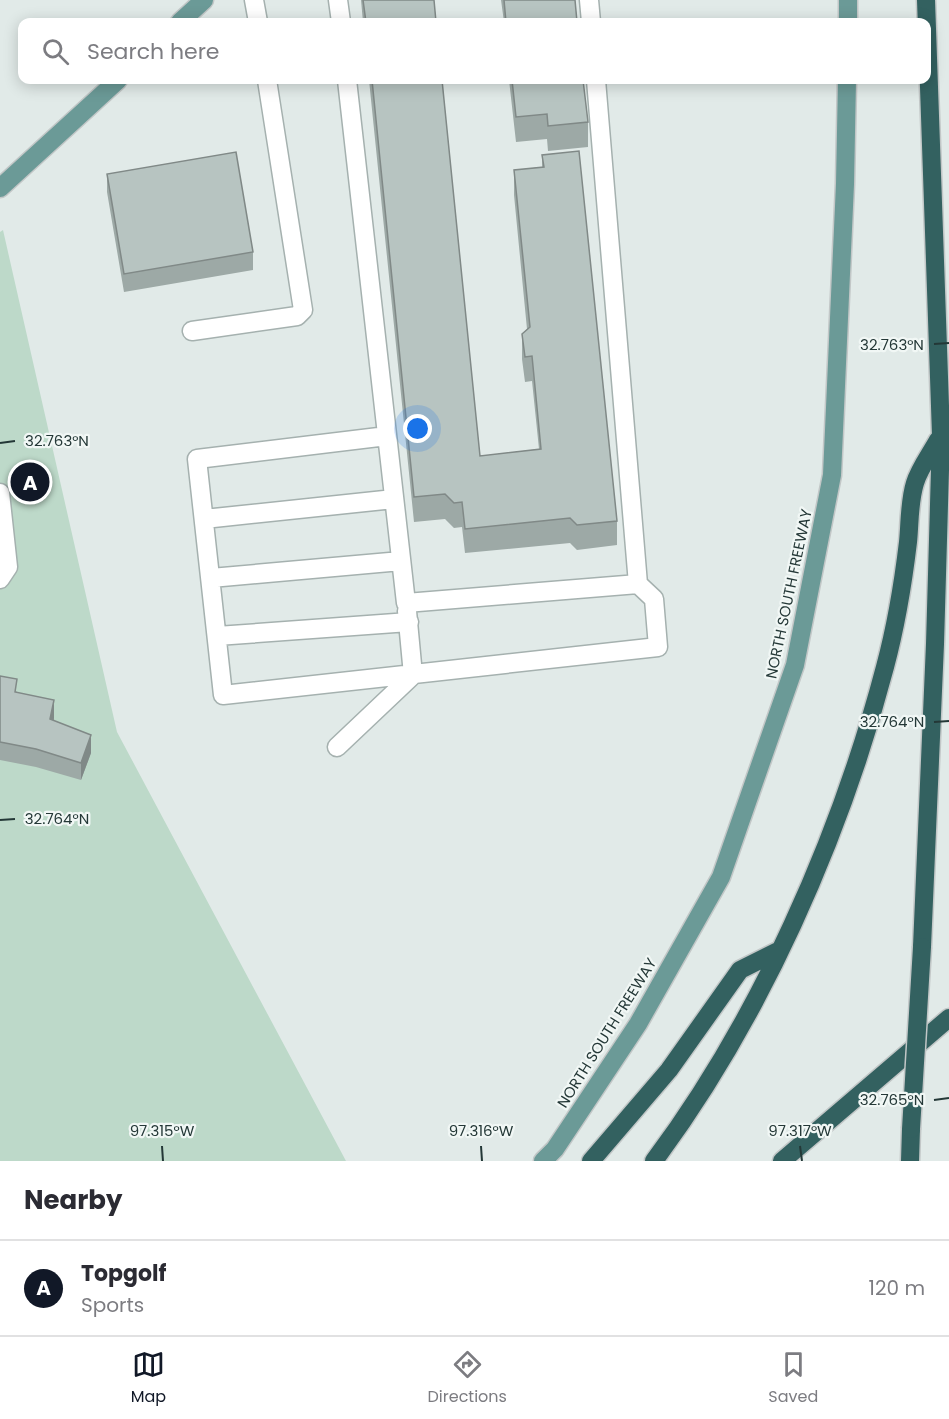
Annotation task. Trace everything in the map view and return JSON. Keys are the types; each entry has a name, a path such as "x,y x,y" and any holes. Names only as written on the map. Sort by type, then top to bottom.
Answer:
{"highway":[{"path":"926,0 927,18"},
{"path":"910,1161 935,644 941,435 929,84"},
{"path":"654,1161 678,1128 731,1042 780,950 822,854 879,692 898,608 915,483 941,435"},
{"path":"591,1161 669,1070 740,970 780,950"},
{"path":"782,1161 949,1018"},
{"path":"791,1161 810,1138"}],"main road":[{"path":"184,18 204,0"},
{"path":"848,0 848,18"},
{"path":"0,188 114,84"},
{"name":"NORTH SOUTH FREEWAY","path":"543,1161 555,1149 632,1033 721,877 795,665 832,475 846,184 847,84"}],"lane":[{"path":"254,0 257,18"},
{"path":"338,0 340,18"},
{"path":"589,0 591,18"},
{"path":"192,331 297,316 303,310 268,84"},
{"path":"347,84 409,622 413,675"},
{"path":"387,436 197,459 223,695 658,646 654,599 638,584 596,84"},
{"path":"0,492 9,567 0,579"},
{"path":"204,519 394,499"},
{"path":"211,578 402,561"},
{"path":"406,603 638,584"},
{"path":"218,636 409,622"},
{"path":"337,747 413,675"}],"green space":[{"path":"3,230 117,732 346,1161 0,1161 0,232"}],"building":[{"path":"363,0 434,0 436,18 365,18"},
{"path":"504,0 575,0 577,18 506,18"},
{"path":"372,84 442,84 480,456 541,449 532,356 525,357 522,334 530,327 514,170 544,167 542,155 579,151 617,521 577,525 570,518 465,529 462,502 454,503 445,494 414,497"},
{"path":"512,84 583,84 588,122 548,126 547,114 516,117"},
{"path":"236,152 253,252 124,274 107,174"},
{"path":"0,676 17,679 15,692 54,700 50,719 91,735 81,763 36,749 0,742"}],"place":[{"name":"Topgolf","path":"30,482"}]}
